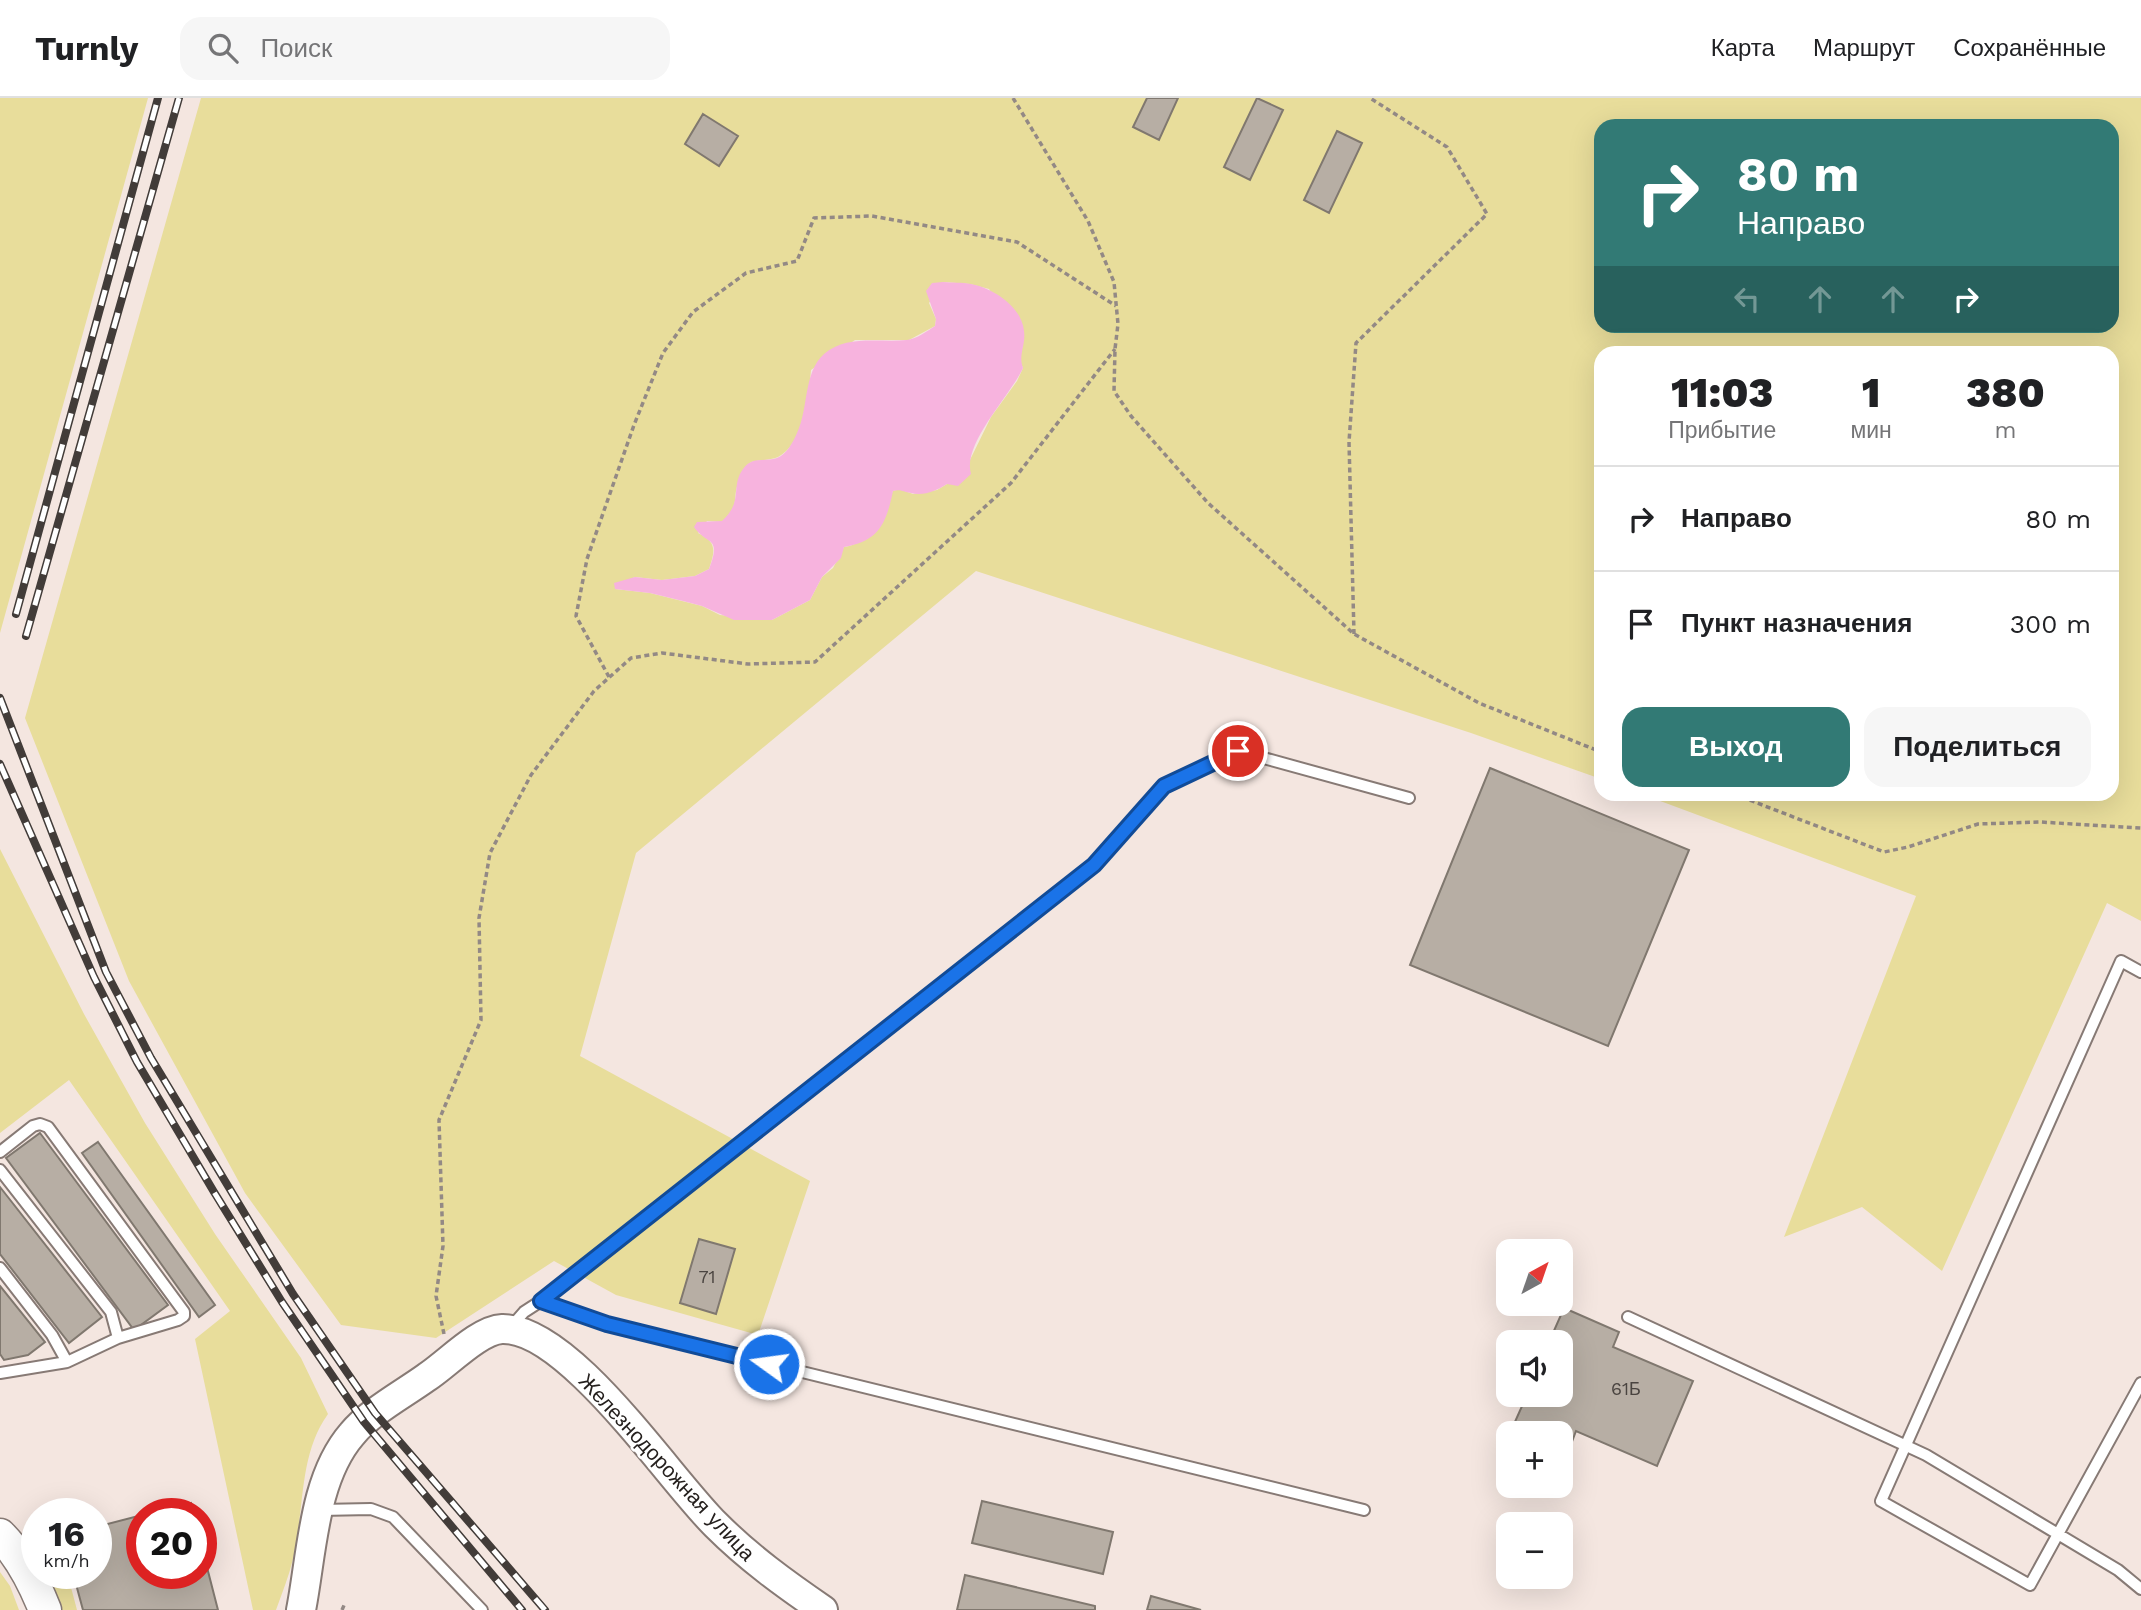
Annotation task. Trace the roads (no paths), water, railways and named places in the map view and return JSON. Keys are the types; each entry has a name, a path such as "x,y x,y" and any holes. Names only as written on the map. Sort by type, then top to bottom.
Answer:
{"main road":[{"path":"0,1535 10,1545 35,1584 45,1610"}],"street":[{"path":"301,1610 318,1510 336,1458 353,1432 484,1334 498,1329 509,1329"},
{"name":"Железнодорожная улица","path":"509,1329 524,1333 552,1348 603,1393 714,1524 759,1565 823,1610"}],"lane":[{"path":"509,1329 524,1312 1094,865 1164,786 1238,751 1409,798"},
{"path":"2141,972 2121,961 1881,1501 2029,1585 2141,1382"},
{"path":"0,1152 33,1126 47,1126 184,1312 184,1316 178,1320 118,1338 67,1362 0,1373"},
{"path":"0,1170 111,1312 118,1338"},
{"path":"0,1268 52,1335 67,1362"},
{"path":"541,1301 607,1324 1364,1510"},
{"path":"1628,1317 1926,1455 2118,1570 2141,1590"},
{"path":"318,1510 371,1509 393,1517 482,1610"}],"railway":[{"path":"16,614 158,98"},
{"path":"26,636 179,98"},
{"path":"0,698 106,972 151,1058 293,1294 375,1413 545,1610"},
{"path":"0,764 94,977 137,1062 214,1192 282,1302 364,1422 522,1610"}]}
